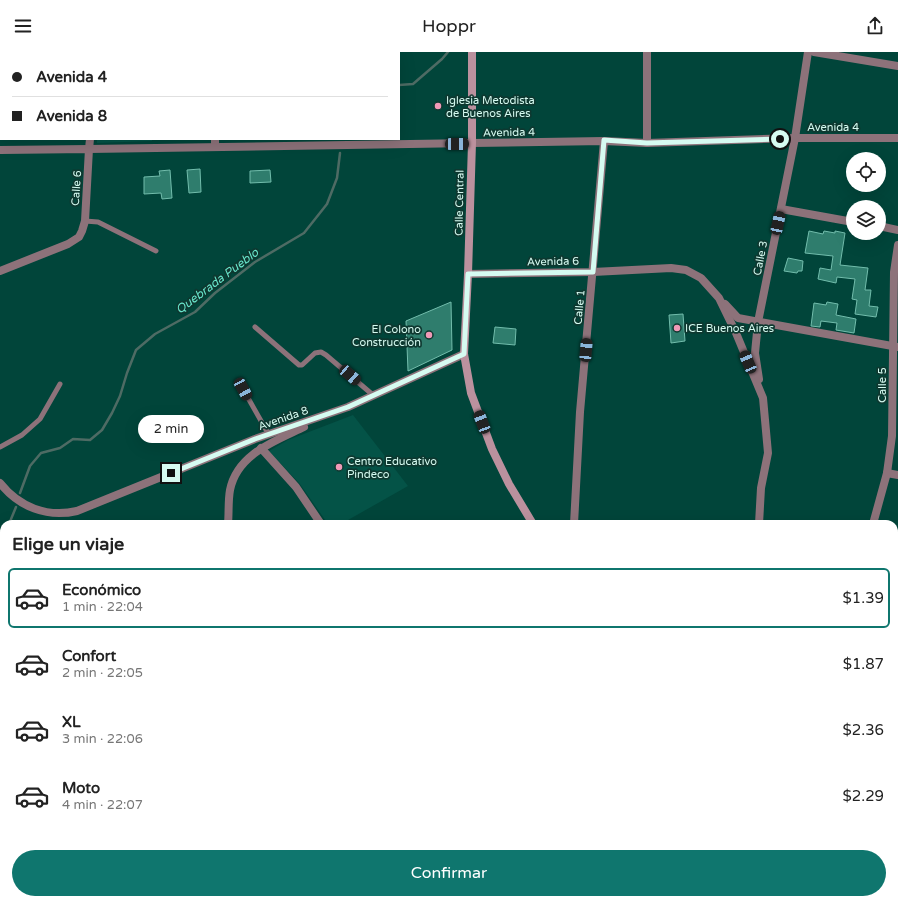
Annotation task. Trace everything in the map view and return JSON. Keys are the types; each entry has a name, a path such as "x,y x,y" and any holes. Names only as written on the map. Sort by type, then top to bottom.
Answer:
{"main road":[{"name":"Calle Central","path":"472,52 472,144 464,354 471,393 492,449 531,520"}],"street":[{"path":"647,52 647,143"},
{"name":"Calle 3","path":"759,520 761,488 768,453 763,398 755,353 758,322 795,138 808,52"},
{"path":"814,52 898,66"},
{"name":"Avenida 4","path":"0,150 90,149 215,143 472,144 604,140 647,143 795,138 898,138"},
{"name":"Calle 6","path":"0,271 68,244 78,237 82,231 85,221 90,140"},
{"name":"Calle 1","path":"574,520 580,412 604,140"},
{"path":"781,209 846,221"},
{"path":"886,227 898,230"},
{"name":"Calle 5","path":"874,520 887,473 892,436 896,347 894,272 898,245"},
{"name":"Avenida 6","path":"468,274 593,272 671,268 686,270"},
{"name":"Calle 3","path":"686,270 702,278 719,298 736,333 763,398"},
{"path":"719,298 738,318 896,347"},
{"name":"Avenida 8","path":"0,483 13,496 35,510 57,514 83,509 255,439 348,407 464,354"},
{"path":"228,520 230,490 236,474 248,458 261,448 348,407"},
{"path":"261,448 296,487 318,520"},
{"path":"887,473 898,475"}],"lane":[{"path":"85,221 98,222 156,251"},
{"path":"255,327 299,365 302,365 315,353 321,352 374,395"},
{"path":"0,447 22,436 40,419 60,384"},
{"path":"243,389 269,435"}],"shaded area":[{"path":"97,140 152,140 152,141 97,143"},
{"name":"Centro Educativo Pindeco","path":"353,415 408,486 348,520 325,520 300,484 269,451 288,440"}],"building":[{"path":"200,169 201,192 189,193 187,170"},
{"path":"170,170 172,198 162,199 161,193 144,194 144,177 160,176 159,171"},
{"path":"270,170 271,182 250,183 250,171"},
{"path":"809,231 823,234 824,231 845,233 840,265 868,268 865,290 871,290 869,306 878,307 876,317 855,314 857,300 852,299 855,279 837,277 836,283 818,279 820,268 831,270 833,256 805,253"},
{"path":"788,258 803,261 802,271 798,271 797,273 784,271"},
{"name":"El Colono Construcción","path":"451,302 452,350 408,371 406,321"},
{"path":"827,302 838,304 836,315 856,319 854,333 836,330 837,323 821,321 820,327 811,326 814,303 826,305"},
{"name":"ICE Buenos Aires","path":"683,314 685,341 671,343 669,315"},
{"path":"495,327 516,329 515,345 493,343"}],"waterway":[{"name":"Quebrada Pueblo","path":"400,85 413,84 448,52"},
{"name":"Quebrada Pueblo","path":"20,493 30,466 41,453 60,448 73,439 90,440 102,430 120,396 136,350 155,334 195,312 215,293 255,262 304,233 327,204 337,178 340,153"},
{"name":"Quebrada Pueblo","path":"11,520 16,507"}],"place":[{"name":"Iglesia Metodista de Buenos Aires","path":"438,106"},
{"name":"ICE Buenos Aires","path":"677,328"},
{"name":"El Colono Construcción","path":"429,335"},
{"name":"Centro Educativo Pindeco","path":"339,467"}],"route":[{"path":"171,473 255,439 348,407 464,354 468,274 593,272 604,140 647,143 780,139"}]}
